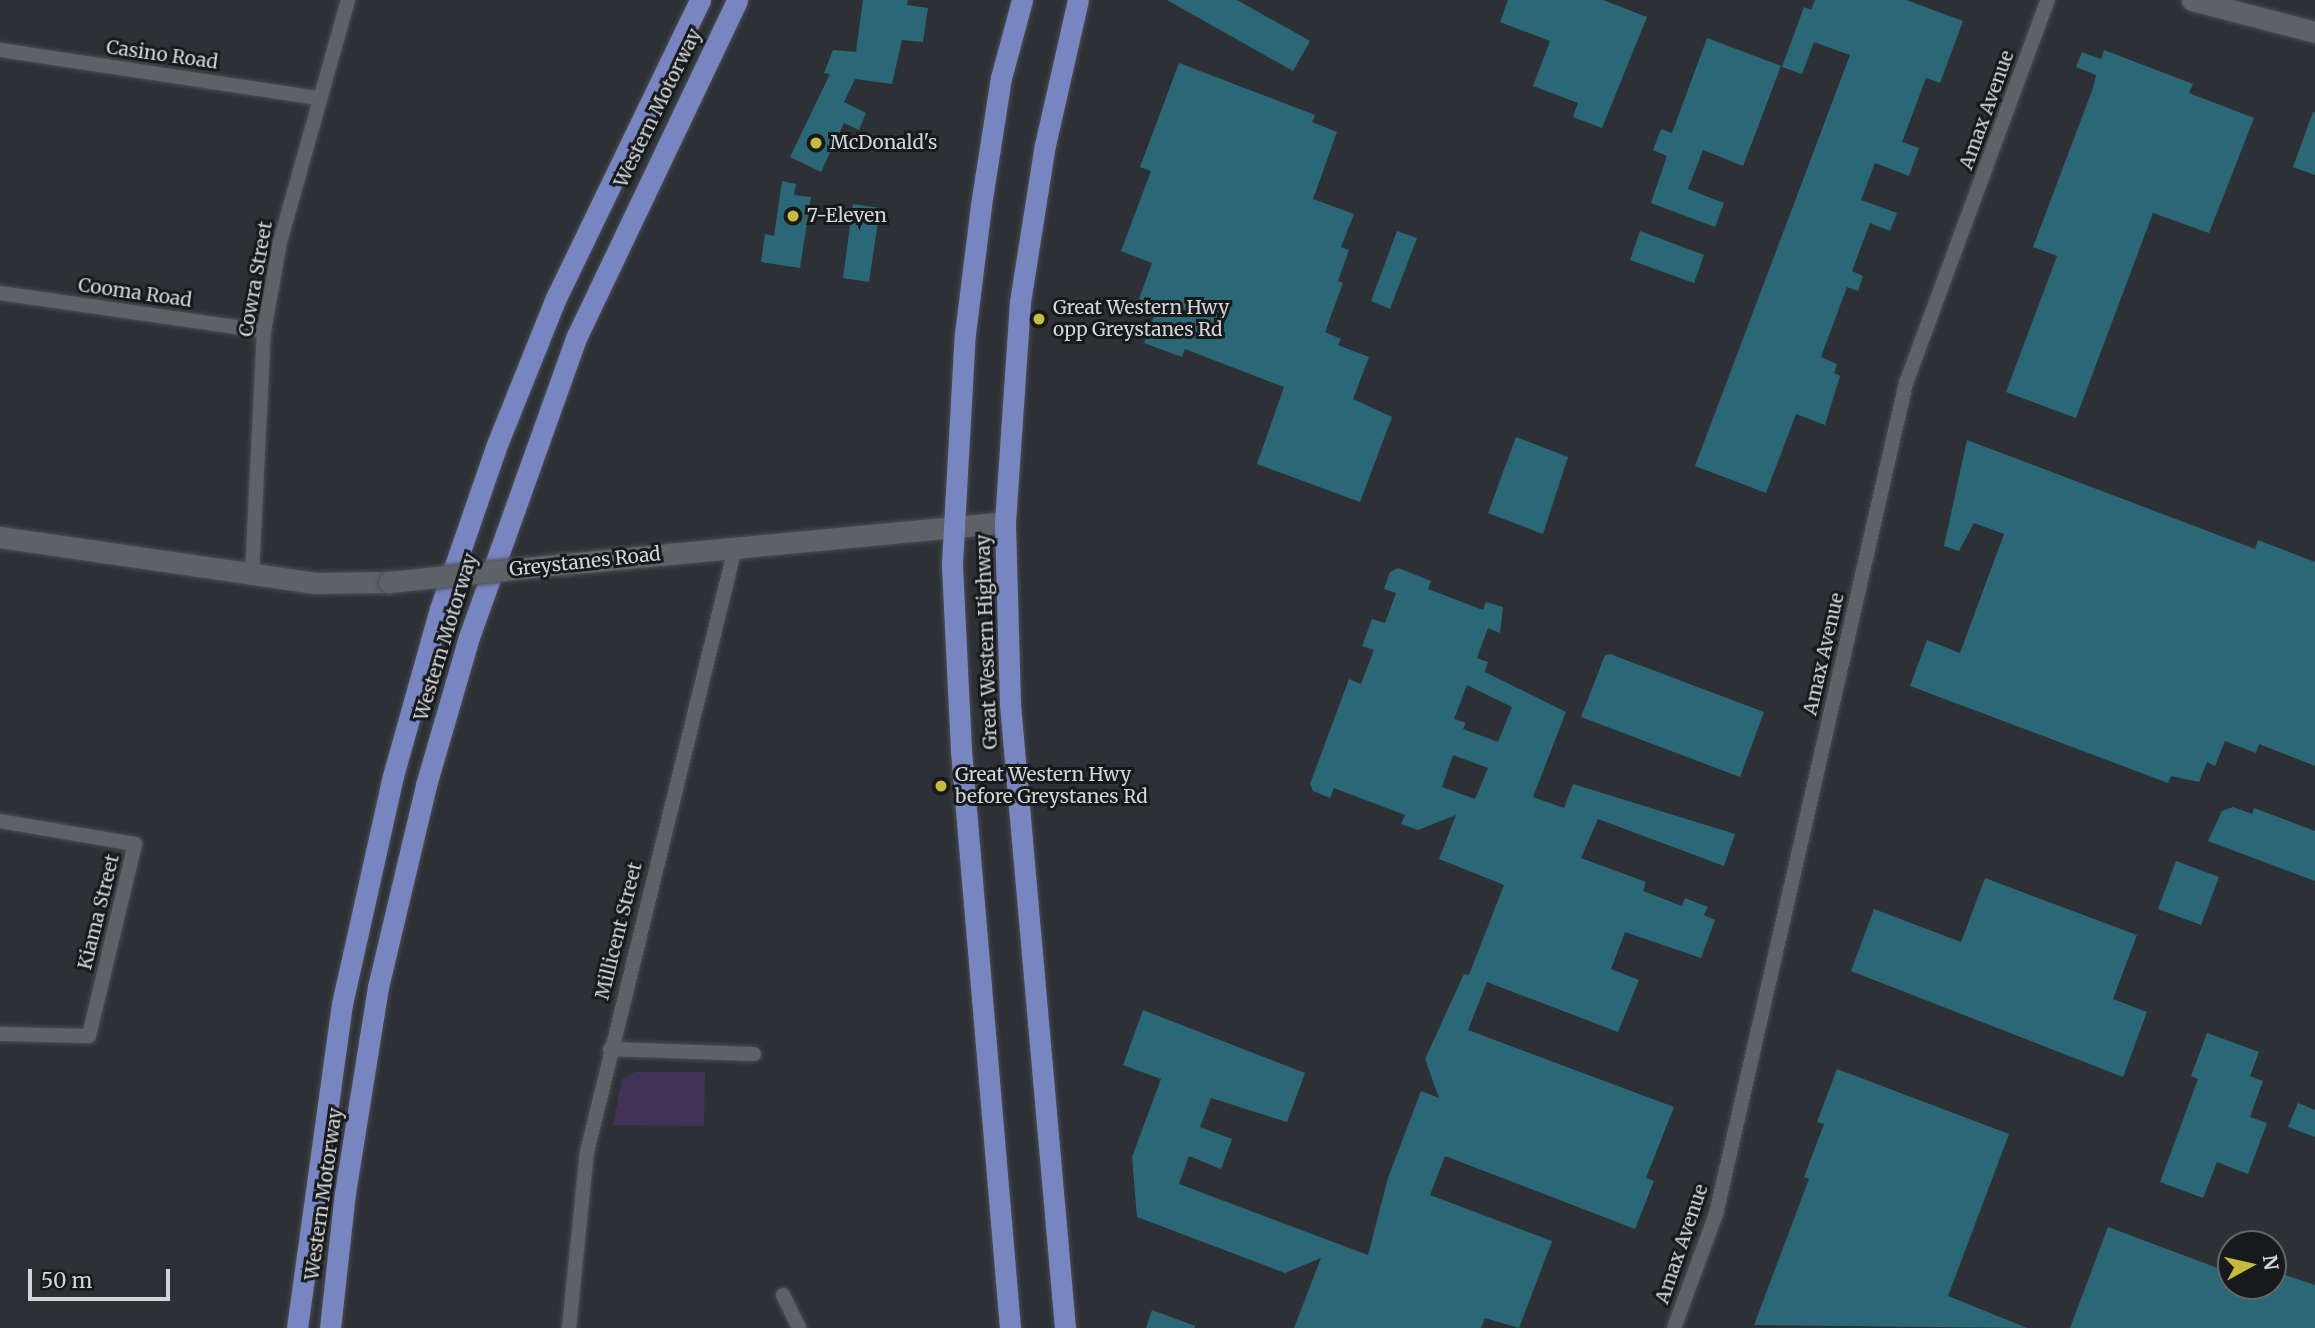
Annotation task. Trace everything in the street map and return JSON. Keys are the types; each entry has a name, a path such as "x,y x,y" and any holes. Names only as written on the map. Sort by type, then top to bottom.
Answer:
{"highway":[{"name":"Western Motorway","path":"297,1328 342,1004 428,648 471,516 542,332 699,0"},
{"name":"Western Motorway","path":"330,1328 345,1193 379,987 462,662 500,541 577,336 737,0"},
{"name":"Great Western Highway","path":"1010,1328 961,750 953,527 965,334 981,205 1001,78 1022,0"},
{"name":"Great Western Highway","path":"1065,1328 1010,704 1005,522 1020,302 1045,145 1079,0"}],"main road":[{"path":"2192,0 2315,32"},
{"name":"Greystanes Road","path":"0,537 341,585 1005,522"}],"street":[{"name":"Cowra Street","path":"252,574 264,331 280,242 348,0"},
{"name":"Amax Avenue","path":"1674,1328 1716,1214 1906,383 2048,0"},
{"name":"Casino Road","path":"0,50 319,98"},
{"name":"Cooma Road","path":"0,293 264,331"},
{"name":"Millicent Street","path":"569,1328 587,1152 610,1049 735,548"},
{"name":"Kiama Street","path":"0,821 135,844 89,1036 0,1034"},
{"path":"610,1049 754,1054"},
{"path":"783,1295 799,1328"}],"shaded area":[{"path":"635,1072 705,1072 704,1126 613,1125 622,1079"}],"building":[{"path":"863,0 908,0 907,5 928,8 923,42 902,40 892,84 855,79 844,102 866,113 859,130 844,123 821,172 790,157 830,74 824,73 833,50 856,52"},
{"path":"1167,0 1237,0 1310,41 1293,71"},
{"path":"1508,0 1603,0 1647,17 1602,128 1573,117 1578,103 1533,86 1550,41 1500,22"},
{"path":"1815,0 1906,0 1963,21 1940,83 1926,78 1902,142 1919,148 1909,176 1875,163 1861,200 1897,213 1890,231 1870,223 1852,271 1863,276 1858,291 1847,287 1821,357 1837,364 1834,373 1840,376 1825,425 1796,414 1766,493 1695,466 1850,55 1814,42 1802,74 1782,67 1804,7 1811,10"},
{"path":"1707,38 1781,66 1743,166 1703,150 1688,189 1724,203 1715,227 1651,203 1667,156 1653,150 1661,129 1672,133"},
{"path":"2104,50 2193,84 2189,93 2254,118 2209,233 2153,213 2076,418 2006,392 2057,256 2033,247 2096,75 2076,67 2082,52 2101,59"},
{"path":"1179,63 1315,115 1312,122 1337,132 1313,199 1354,214 1341,247 1349,250 1338,281 1343,283 1325,332 1341,339 1338,345 1369,357 1353,399 1392,417 1360,502 1257,464 1284,387 1185,349 1182,357 1144,343 1158,306 1139,299 1152,263 1121,251 1151,171 1140,167"},
{"path":"2315,112 2315,175 2293,167"},
{"name":"7-Eleven","path":"782,181 796,184 794,195 811,197 800,268 761,262 765,234 774,236"},
{"path":"853,204 880,208 869,282 843,278"},
{"path":"1397,231 1417,238 1390,309 1371,301"},
{"path":"1640,231 1704,255 1694,283 1630,260"},
{"path":"1516,437 1568,457 1543,534 1488,513"},
{"path":"1967,440 2255,549 2258,540 2315,562 2315,766 2259,744 2256,753 2225,741 2215,766 2207,762 2199,782 2171,776 2168,783 1910,686 1927,640 1960,653 2004,534 1974,523 1959,551 1944,546"},
{"path":"1398,568 1431,581 1428,589 1483,610 1486,602 1503,607 1500,633 1488,628 1477,658 1488,662 1485,672 1566,712 1533,797 1564,808 1573,784 1735,834 1724,866 1598,819 1581,858 1646,882 1643,891 1682,906 1685,898 1708,907 1704,915 1715,920 1701,958 1625,932 1611,969 1639,980 1618,1032 1487,982 1468,1030 1674,1107 1646,1178 1654,1181 1635,1229 1445,1156 1430,1195 1552,1241 1519,1328 1485,1318 1481,1328 1294,1328 1321,1258 1285,1273 1137,1217 1132,1157 1161,1079 1123,1065 1143,1010 1305,1073 1287,1122 1211,1098 1200,1127 1232,1139 1221,1169 1189,1156 1179,1184 1368,1255 1388,1178 1421,1091 1439,1098 1425,1059 1464,974 1469,975 1504,885 1439,859 1456,815 1418,830 1401,824 1405,815 1334,788 1330,798 1313,791 1310,784 1349,679 1361,684 1374,650 1362,646 1372,619 1385,623 1396,593 1384,589 1390,572","holes":["1467,685 1512,707 1498,742 1463,729 1466,723 1454,719","1453,755 1488,768 1475,799 1442,787"]},
{"path":"1610,654 1764,712 1740,777 1581,717 1605,655"},
{"path":"2233,807 2252,814 2254,808 2315,831 2315,881 2208,841 2222,811"},
{"path":"2176,861 2219,877 2201,925 2158,909"},
{"path":"1985,878 2137,935 2113,999 2147,1012 2123,1077 1851,971 1874,909 1961,942"},
{"path":"2207,1033 2259,1052 2250,1076 2263,1081 2250,1117 2267,1123 2248,1174 2217,1162 2203,1198 2160,1182 2198,1079 2191,1076"},
{"path":"1837,1069 2009,1134 1948,1296 2027,1328 1754,1325 1809,1179 1804,1177 1824,1124 1817,1122"},
{"path":"2298,1103 2315,1110 2315,1137 2288,1127"},
{"path":"2108,1227 2217,1268 2217,1300 2287,1300 2287,1276 2315,1285 2315,1328 2070,1328"},
{"path":"1152,1310 1195,1326 1195,1328 1146,1328"}],"place":[{"name":"McDonald's","path":"816,143"},
{"name":"7-Eleven","path":"793,216"},
{"name":"Great Western Hwy opp Greystanes Rd","path":"1039,319"},
{"name":"Great Western Hwy before Greystanes Rd","path":"941,786"}]}
